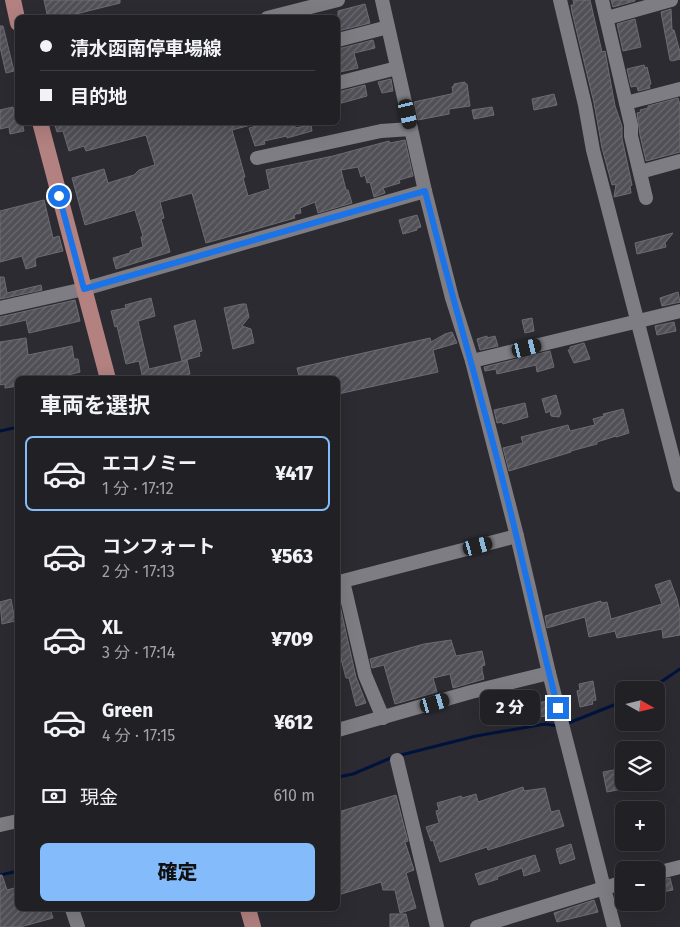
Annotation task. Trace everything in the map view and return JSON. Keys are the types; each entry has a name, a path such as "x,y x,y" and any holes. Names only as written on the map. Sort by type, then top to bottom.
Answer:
{"main road":[{"path":"13,0 16,15"},
{"path":"41,125 107,376"},
{"path":"249,911 253,927"}],"street":[{"path":"286,15 338,0"},
{"path":"382,0 425,191 452,298 472,361 517,536 549,673 614,927"},
{"path":"560,0 585,105 593,150 680,485"},
{"path":"602,0 632,125 631,136 646,198"},
{"path":"607,18 671,0"},
{"path":"340,39 388,27"},
{"path":"340,82 397,68"},
{"path":"626,103 680,90"},
{"path":"257,158 380,131 411,129"},
{"path":"640,172 680,161"},
{"path":"0,308 84,289 425,191"},
{"path":"472,361 680,311"},
{"path":"383,718 365,675 343,581 517,536"},
{"path":"340,729 470,692 549,673"},
{"path":"397,760 437,927"},
{"path":"0,825 15,822"},
{"path":"665,871 680,867"},
{"path":"477,927 615,884"},
{"path":"73,911 78,927"}],"building":[{"path":"44,0 120,0 120,3 72,15 47,14"},
{"path":"573,0 590,0 602,52 605,51 615,106 622,126 622,138 632,185 630,186 631,193 614,197 616,184 612,185 602,148 594,103 572,12 571,5 574,5"},
{"path":"611,0 635,0 635,1 613,7"},
{"path":"365,4 370,23 340,30 340,15 338,15 338,11"},
{"path":"671,9 672,30 674,30 680,52 680,59 672,61 670,60 661,12"},
{"path":"635,19 641,47 623,51 617,24"},
{"path":"0,26 3,26 14,71 6,73 0,47"},
{"path":"373,40 375,48 354,53 358,68 340,72 340,48"},
{"path":"644,65 645,68 647,67 651,84 649,85 650,88 638,91 637,86 631,87 627,69"},
{"path":"391,79 393,91 382,93 378,82"},
{"path":"465,82 467,84 470,106 449,109 449,114 418,120 414,102 451,94 454,84"},
{"path":"365,85 367,96 340,103 340,91"},
{"path":"554,94 557,105 534,110 532,99"},
{"path":"678,98 680,105 680,152 646,161 637,113 648,108 648,106"},
{"path":"13,107 15,125 23,125 24,131 10,134 9,127 0,129 0,110"},
{"path":"492,107 494,115 474,119 472,110"},
{"path":"55,125 251,125 232,130 245,177 243,178 248,196 270,189 266,170 333,156 389,141 390,143 405,140 413,176 399,180 400,183 383,188 385,193 374,197 370,182 367,183 365,175 361,177 358,167 341,170 346,190 348,190 352,203 318,213 315,202 300,208 301,213 296,214 295,218 206,243 192,193 160,202 164,218 161,219 170,252 116,269 113,258 143,247 141,237 143,236 135,210 85,225 72,178 104,169 108,183 134,175 139,170 155,165 146,135 86,151 84,146 69,151 63,131 57,132"},
{"path":"261,125 294,125 295,128 311,125 312,131 287,138 287,136 264,141 265,144 255,146 249,128"},
{"path":"44,200 53,238 59,236 63,251 38,257 35,259 36,266 26,269 22,256 0,262 0,211"},
{"path":"417,215 421,227 403,234 399,220"},
{"path":"673,233 665,243 666,247 637,254 635,243"},
{"path":"0,277 4,277 7,293 41,285 42,290 0,299"},
{"path":"678,292 680,302 662,306 660,298"},
{"path":"151,298 155,316 138,321 149,369 187,360 190,374 182,376 142,376 139,361 126,364 117,326 115,327 111,311 126,308 125,305"},
{"path":"75,300 80,321 29,333 26,320 0,326 0,317"},
{"path":"246,304 249,317 242,326 251,329 254,343 233,349 224,308"},
{"path":"532,318 534,331 525,333 522,320"},
{"path":"195,320 202,351 199,352 200,356 182,361 174,326"},
{"path":"674,322 676,331 657,335 655,326"},
{"path":"452,332 457,343 433,350 438,372 340,394 340,376 299,376 297,368 430,338 431,342"},
{"path":"487,336 487,338 495,336 498,346 480,350 477,339"},
{"path":"26,338 28,355 72,346 74,359 78,359 80,372 68,376 15,376 15,386 5,388 5,384 0,385 0,342"},
{"path":"584,343 590,359 574,363 568,350 570,350 570,347"},
{"path":"550,351 554,367 537,372 536,365 497,374 496,369 485,371 484,367"},
{"path":"556,395 561,413 559,417 551,416 550,411 546,413 542,399"},
{"path":"525,403 528,417 503,424 502,422 497,423 494,410"},
{"path":"623,409 629,433 509,471 503,448 523,443 521,437 568,425 570,431 595,425 593,419 604,416 603,414"},
{"path":"670,580 680,612 680,635 663,638 662,629 617,638 615,631 589,637 585,617 547,628 545,616 601,601 601,603 607,602 611,619 662,604 655,585"},
{"path":"11,599 15,621 2,624 0,602"},
{"path":"340,605 356,677 366,703 356,706 349,678 346,678 340,655"},
{"path":"451,640 456,656 482,651 485,665 482,666 484,679 453,688 450,674 433,678 437,692 395,704 384,665 372,668 370,659 424,644"},
{"path":"593,681 596,700 592,701 593,704 580,707 577,691 580,690 579,684"},
{"path":"547,701 550,713 547,713 547,716 524,723 534,707 533,704"},
{"path":"615,770 615,790 607,792 603,772"},
{"path":"523,787 524,791 545,788 551,812 559,810 564,826 488,850 487,847 440,862 433,840 431,841 426,827 439,823 436,811 439,810 437,803 476,794 478,802"},
{"path":"396,795 408,841 405,842 414,870 406,873 416,908 400,913 395,890 383,890 381,882 340,894 340,811"},
{"path":"571,844 575,859 560,864 556,849"},
{"path":"535,855 540,871 524,876 522,868 479,885 475,874"},
{"path":"0,875 2,875 7,890 15,888 15,911 51,911 53,918 20,927 0,927"},
{"path":"670,878 673,890 665,891 665,879"},
{"path":"594,900 598,912 557,922 554,913"},
{"path":"390,914 406,914 409,927 390,927"}],"waterway":[{"path":"0,431 15,428"},
{"path":"662,681 680,669"},
{"path":"566,724 615,705"},
{"path":"340,777 353,774 393,757 476,736 545,724 558,726"},
{"path":"0,875 15,872"}],"route":[{"path":"59,196 84,289 425,191 452,298 472,361 517,536 558,708"}]}
